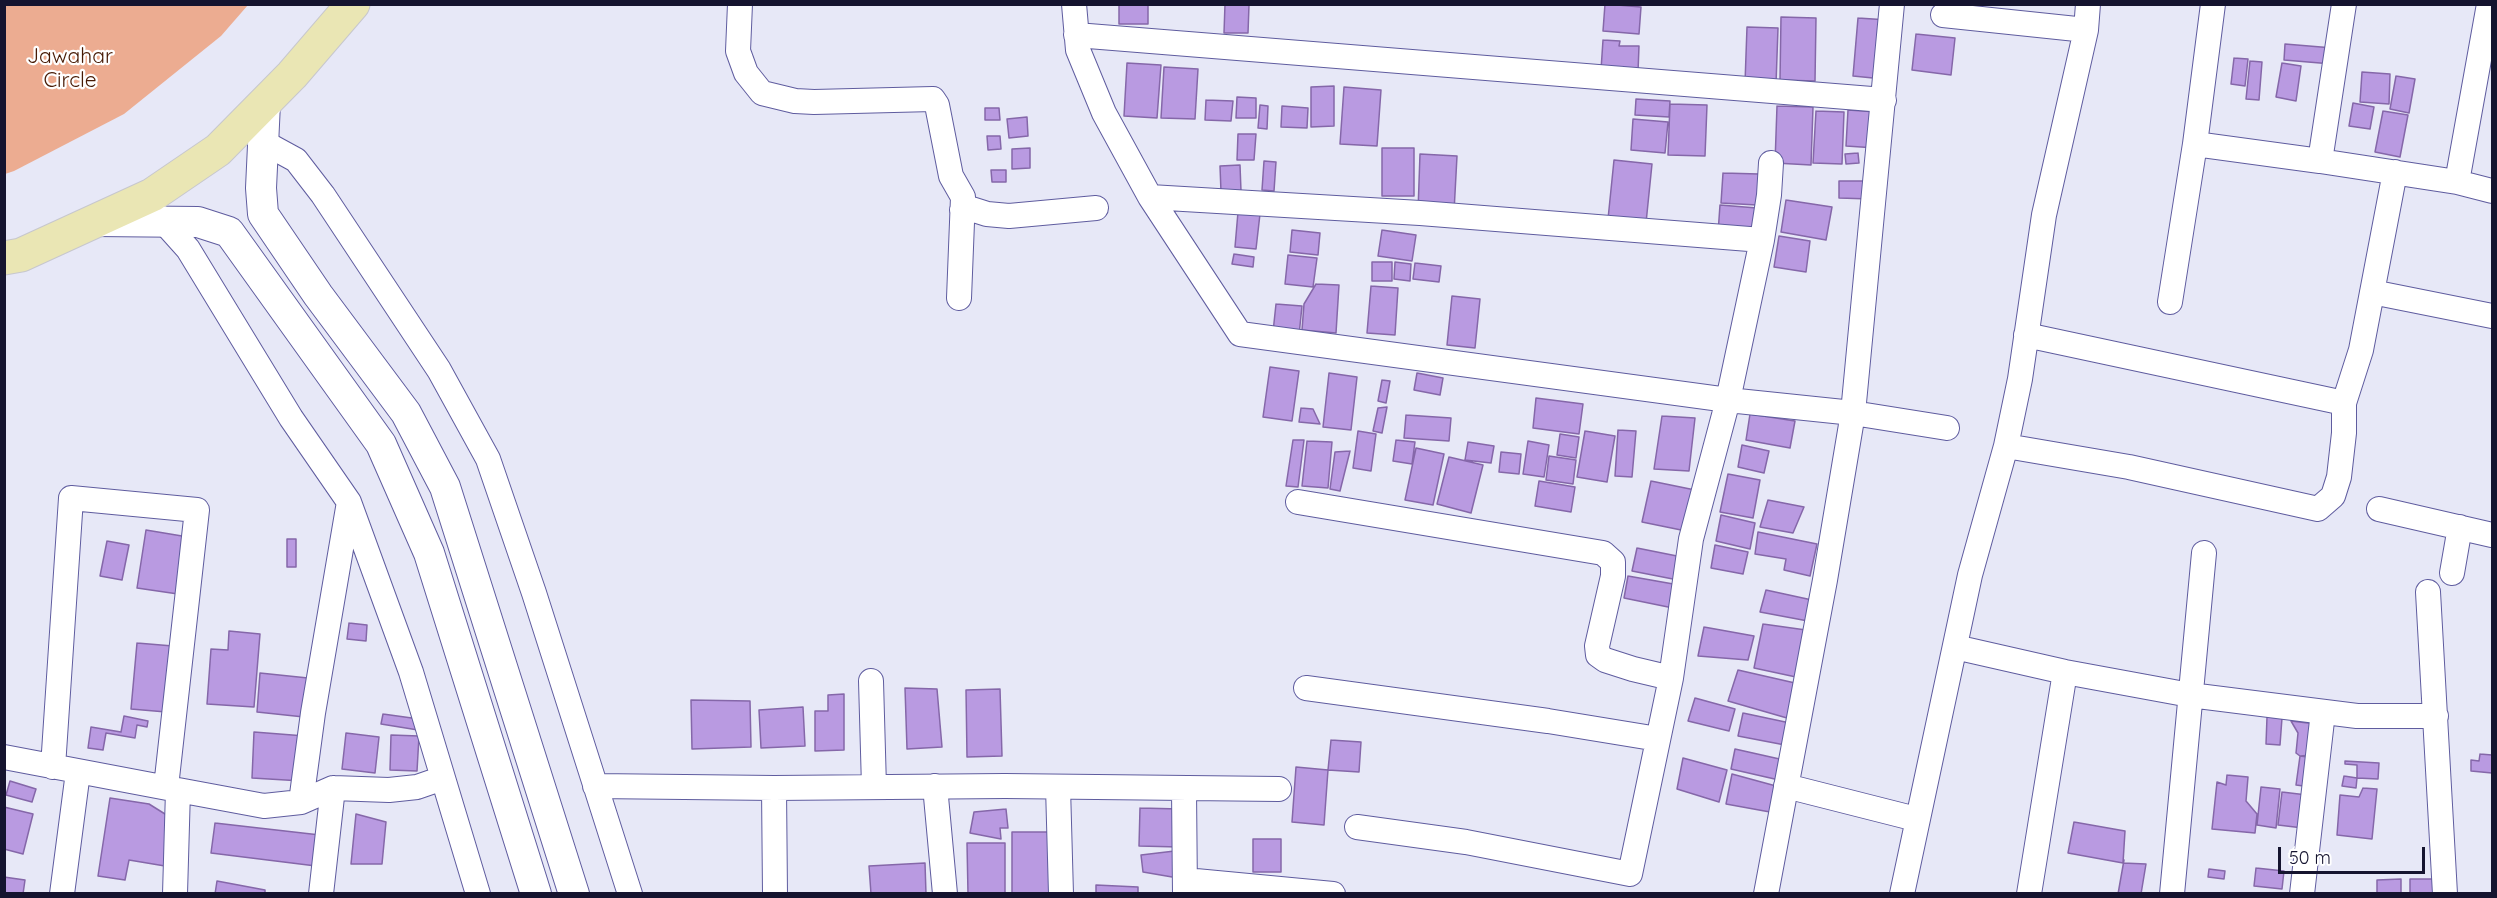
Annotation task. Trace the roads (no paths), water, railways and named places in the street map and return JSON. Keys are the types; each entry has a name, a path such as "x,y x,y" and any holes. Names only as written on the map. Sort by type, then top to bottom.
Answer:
{"main road":[{"path":"4,258 21,255 152,195 218,150 292,75 353,4"}],"street":[{"path":"740,4 738,51 746,73 762,93 788,100 814,102 933,99 937,105 951,176 963,197 959,298"},
{"path":"1074,4 1078,50 1104,113 1150,197 1240,334 1728,400 1853,413 1947,428"},
{"path":"1766,894 1825,580 1853,413 1892,4"},
{"path":"1902,894 1916,819 1970,575 2006,446 2044,215 2086,30 2088,4"},
{"path":"2170,302 2213,4"},
{"path":"2320,161 2344,4"},
{"path":"2457,182 2489,4"},
{"path":"1943,15 2086,30"},
{"path":"1076,35 1884,100"},
{"path":"265,103 261,188 263,214 318,295 406,413 445,487 574,894"},
{"path":"263,142 296,160 323,195 439,370 488,459 534,593 630,894"},
{"path":"2194,144 2395,172 2457,182 2493,191"},
{"path":"1357,827 1466,842 1628,884 1671,678 1691,540 1728,400 1762,240 1771,163"},
{"path":"2006,446 2129,467 2318,509 2333,496 2339,477 2344,433 2344,404 2361,350 2395,172"},
{"path":"1150,197 1420,213 1762,240"},
{"path":"962,210 965,207 987,214 1009,216 1096,208"},
{"path":"162,220 188,249 291,418 349,502 411,672 478,894"},
{"path":"96,221 198,222 229,232 381,444 429,554 536,894"},
{"path":"2372,292 2493,316"},
{"path":"2026,335 2344,404"},
{"path":"53,767 71,498 197,510 172,789 175,894"},
{"path":"1298,501 1604,553 1613,562 1613,576 1597,646 1598,655 1605,660 1633,669 1671,678"},
{"path":"301,802 313,713 349,502"},
{"path":"2379,509 2493,535"},
{"path":"2452,573 2460,527"},
{"path":"2172,894 2204,553"},
{"path":"2428,592 2445,894"},
{"path":"1955,647 2065,672 2190,695 2357,716 2436,716"},
{"path":"2029,894 2065,672"},
{"path":"871,681 874,787"},
{"path":"1306,688 1538,719 1658,739"},
{"path":"2302,894 2323,712"},
{"path":"4,758 264,806 301,802 333,788 389,790 417,788 443,778"},
{"path":"62,894 78,772"},
{"path":"596,786 1278,789"},
{"path":"935,786 945,894"},
{"path":"1786,786 1916,819"},
{"path":"1058,787 1061,894"},
{"path":"321,894 333,788"},
{"path":"774,788 775,894"},
{"path":"1184,790 1185,887 1333,894"}],"park label":[{"name":"Jawahar Circle","path":"70,69"}]}
